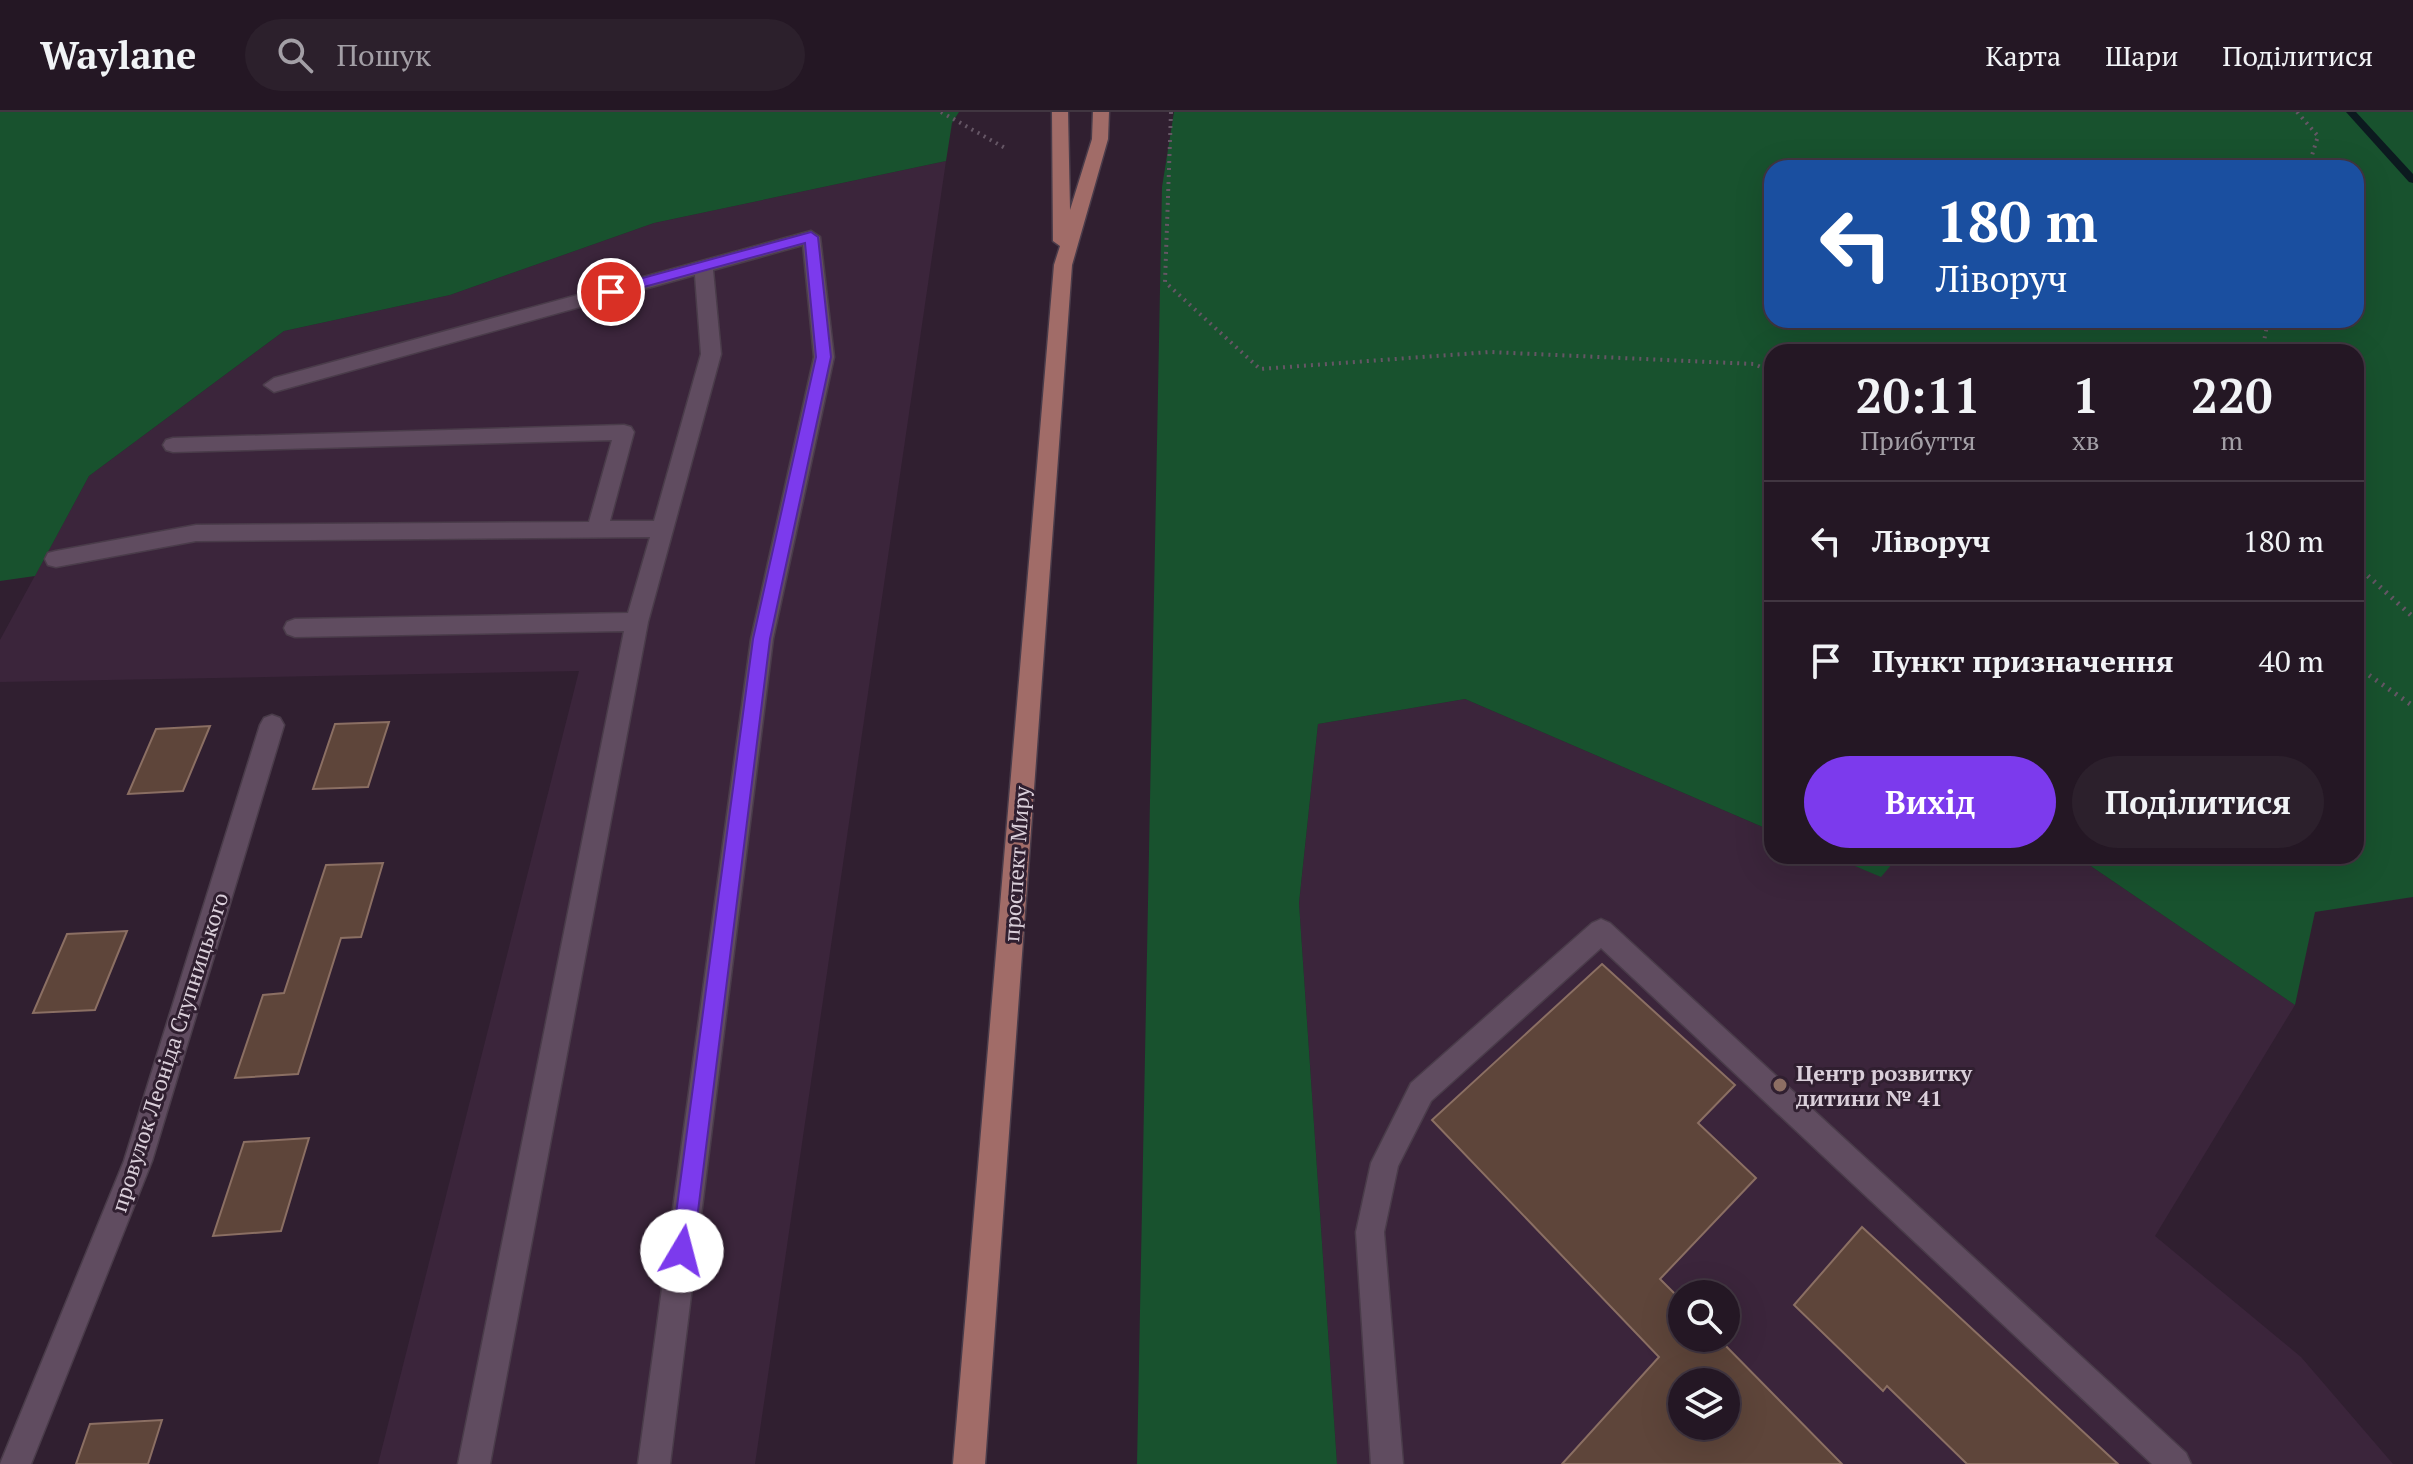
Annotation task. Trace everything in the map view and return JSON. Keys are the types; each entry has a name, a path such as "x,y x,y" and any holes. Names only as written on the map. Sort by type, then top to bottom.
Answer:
{"main road":[{"name":"проспект Миру","path":"969,1464 1063,265 1058,136 1060,112"},
{"name":"проспект Миру","path":"1063,265 1100,139 1101,112"}],"street":[{"path":"274,385 811,237 824,357 762,639 654,1464"},
{"path":"474,1464 637,622 711,354 703,266"},
{"path":"173,445 624,432 597,530"},
{"path":"56,559 196,533 665,529"},
{"path":"295,628 637,622"},
{"name":"провулок Леоніда Ступницького","path":"15,1464 138,1161 272,725"},
{"path":"1387,1464 1370,1232 1385,1163 1421,1092 1601,931 2175,1464"}],"path":[{"path":"941,112 1005,148"},
{"path":"1171,112 1165,282 1260,369 1490,352 1754,364 1764,368"},
{"path":"2297,112 2318,136 2310,160"},
{"path":"2364,572 2413,617"},
{"path":"2364,672 2413,706"}],"shaded area":[{"path":"946,161 755,1464 378,1464 579,671 0,682 0,640 89,476 284,331 450,295 654,223"},
{"name":"Центр розвитку дитини № 41","path":"1465,699 1764,828 1764,864 1851,864 1880,876 1891,864 2088,864 2295,1005 2155,1236 2301,1357 2393,1464 1337,1464 1299,903 1318,724"}],"green space":[{"path":"0,112 959,112 952,123 946,161 654,223 450,295 284,331 89,476 35,576 0,581"},
{"path":"1174,112 2413,112 2413,897 2315,912 2295,1005 2088,864 2364,864 2364,344 1764,344 1764,828 1465,699 1318,724 1299,903 1337,1464 1137,1464 1162,187"},
{"path":"1850,864 1892,864 1881,877"}],"building":[{"path":"389,722 368,787 313,789 335,724"},
{"path":"210,726 183,791 128,794 156,729"},
{"path":"383,863 361,937 341,938 298,1074 235,1078 263,995 284,993 326,865"},
{"path":"127,931 95,1010 33,1013 67,934"},
{"name":"Центр розвитку дитини № 41","path":"1602,964 1735,1085 1698,1123 1756,1178 1660,1279 1668,1287 1668,1352 1732,1352 1842,1464 1562,1464 1659,1357 1432,1120"},
{"path":"309,1138 281,1231 213,1236 244,1142"},
{"path":"1862,1227 2118,1464 1967,1464 1887,1386 1883,1391 1794,1305"},
{"path":"162,1420 148,1464 76,1464 90,1424"}],"waterway":[{"path":"2351,112 2413,180"}],"place":[{"name":"Центр розвитку дитини № 41","path":"1780,1085"}],"route":[{"path":"611,292 811,237 824,357 762,639 682,1251"}]}
